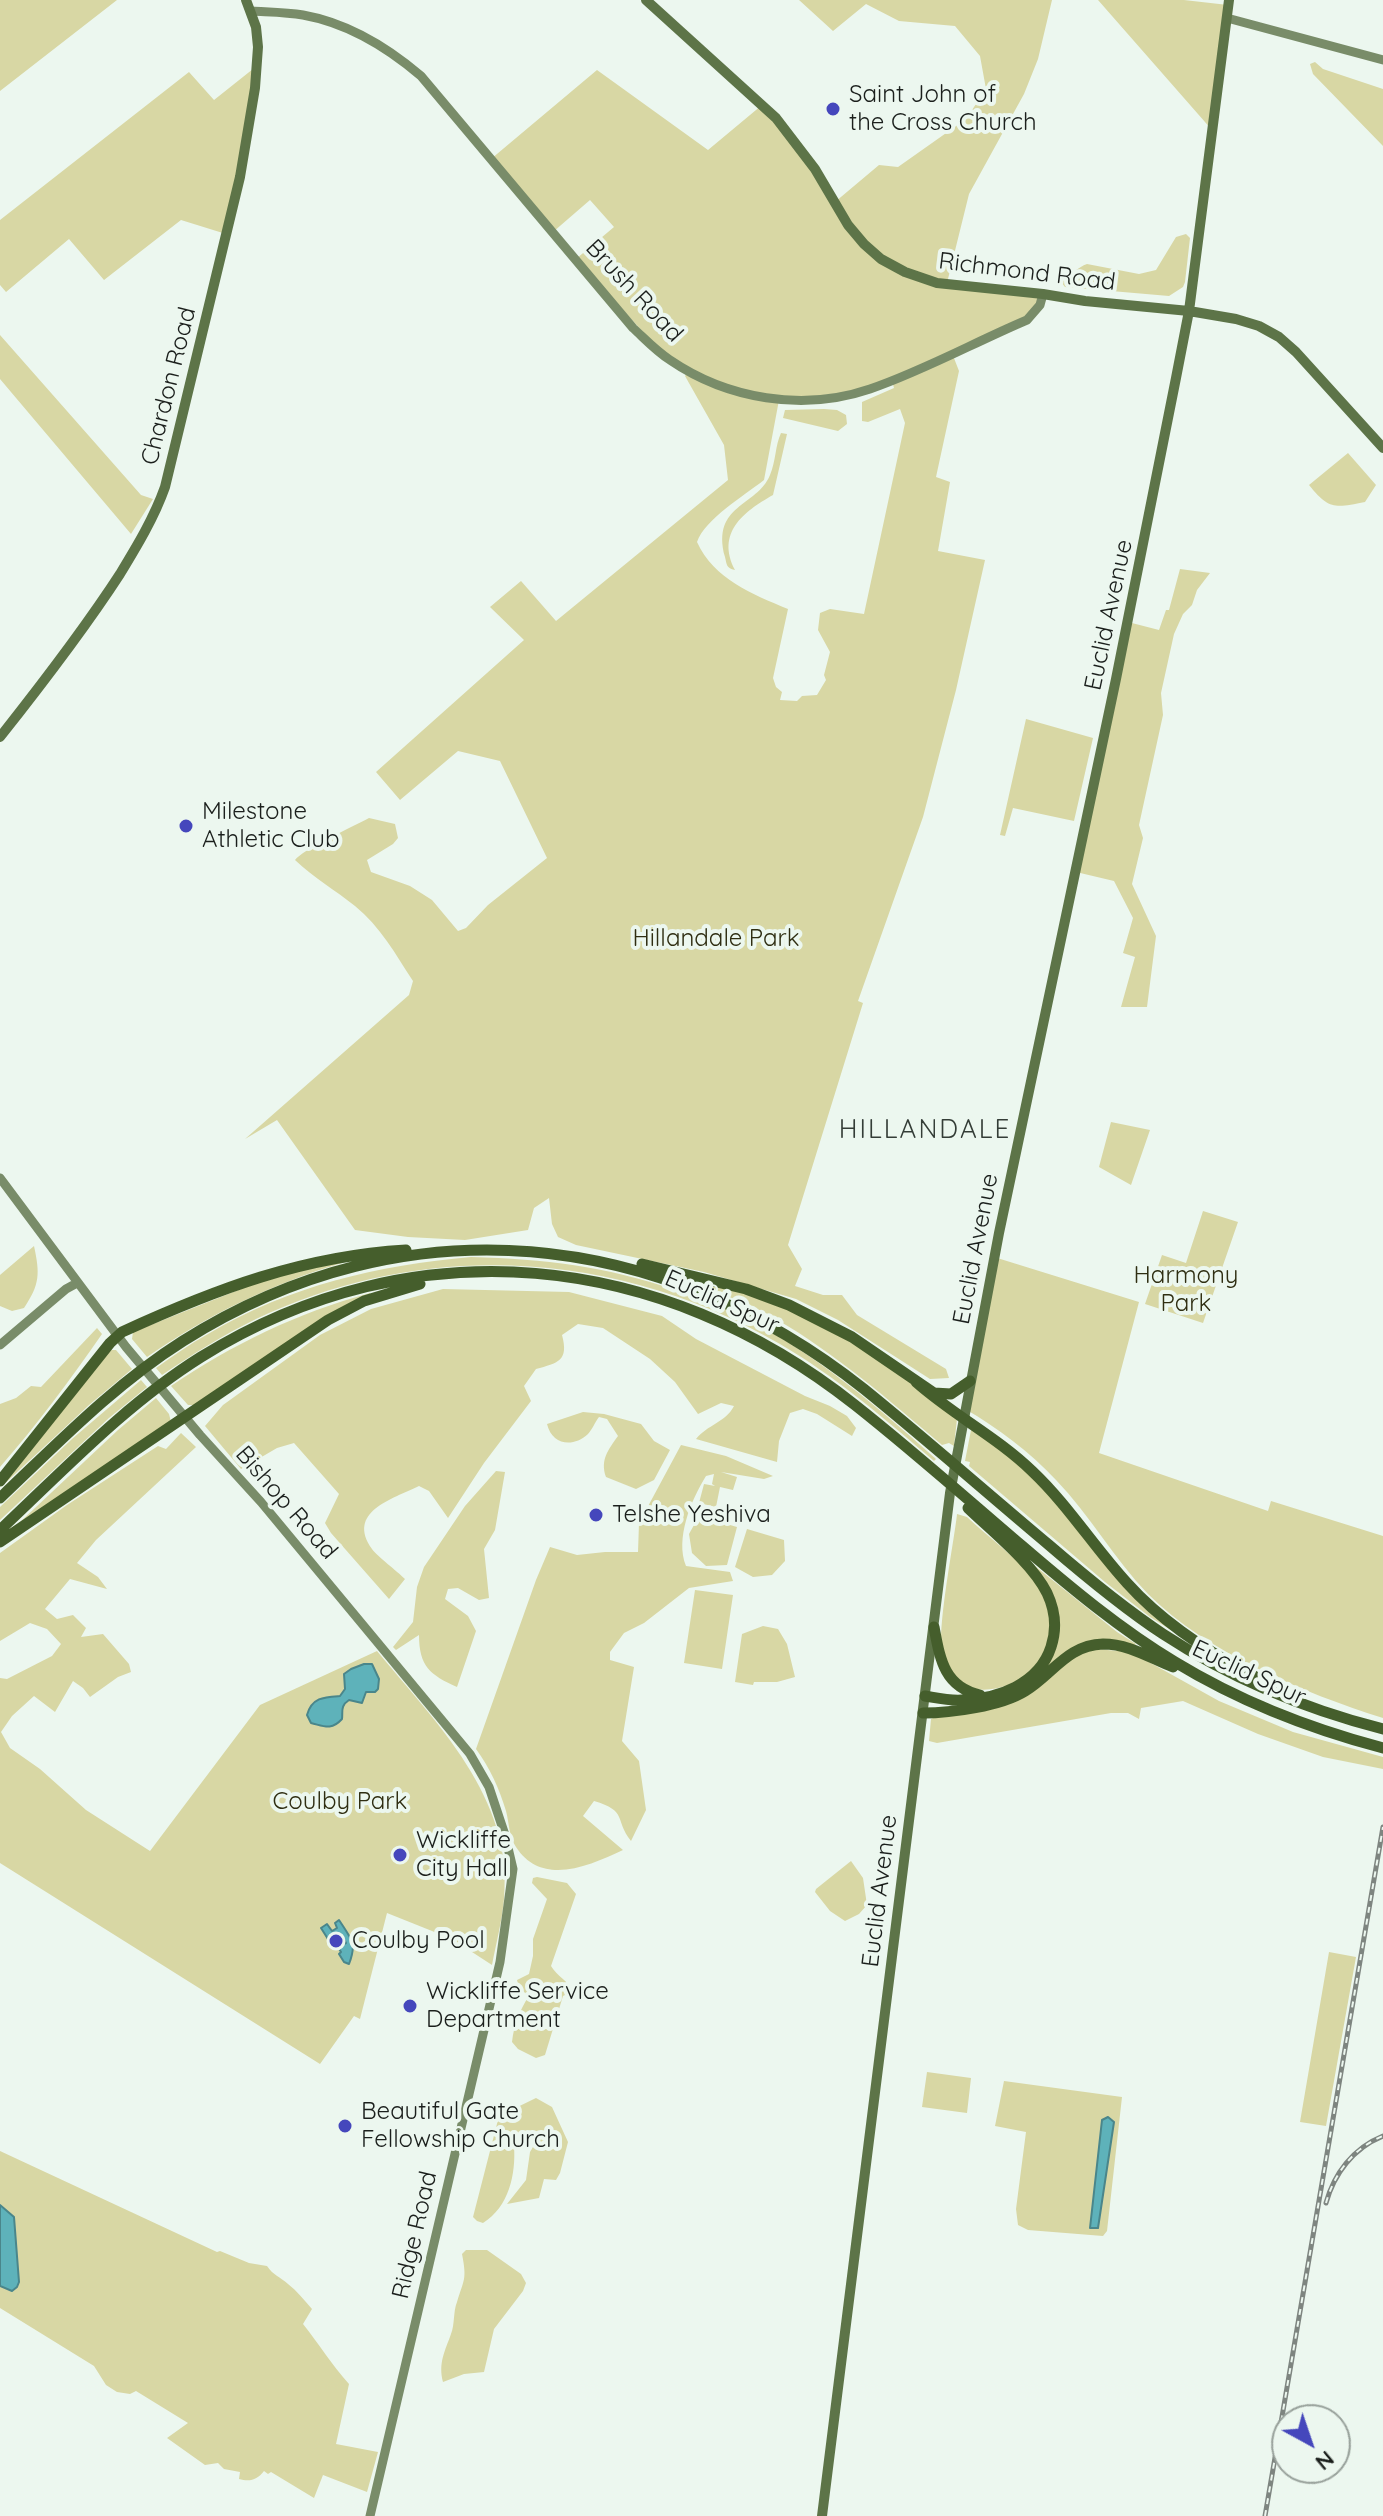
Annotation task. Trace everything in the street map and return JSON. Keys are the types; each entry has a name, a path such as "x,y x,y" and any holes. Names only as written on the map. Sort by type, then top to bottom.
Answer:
{"highway":[{"path":"0,1481 117,1335 248,1280 315,1261 396,1251 469,1251"},
{"name":"Euclid Spur","path":"0,1498 138,1373 178,1344 228,1315 290,1287 354,1267 411,1256 469,1251 527,1252 586,1258 677,1283 766,1322 846,1376 1099,1587 1161,1633 1248,1681 1318,1709 1380,1728"},
{"path":"586,1258 621,1260 660,1268 774,1299 844,1332 932,1392 943,1395 955,1393 970,1381"},
{"path":"0,1542 349,1308 404,1287 476,1272"},
{"name":"Euclid Spur","path":"0,1530 153,1391 233,1338 305,1306 361,1288 418,1277 476,1272 534,1273 592,1280 649,1294 704,1314 758,1339 838,1392 931,1468 957,1498 1157,1651 1208,1681 1278,1713 1378,1747"},
{"path":"916,1382 1031,1470 1070,1512 1126,1582 1161,1615 1224,1659 1318,1709"},
{"path":"925,1696 962,1700 1020,1685 1036,1672 1051,1646 1055,1622 1049,1598 1040,1581 976,1511"},
{"path":"934,1627 941,1661 948,1677 966,1691 989,1695"},
{"path":"923,1713 950,1711 1016,1696 1032,1687 1064,1657 1098,1645 1132,1649 1208,1681"}],"main road":[{"name":"Chardon Road","path":"0,737 85,628 154,515 165,487 240,177 258,65 256,27 246,0"},
{"name":"Richmond Road","path":"646,0 776,118 815,169 848,225 881,259 905,272 937,283 1189,311 1259,326 1279,337 1296,352 1383,448"},
{"name":"Euclid Avenue","path":"822,2516 950,1493 1018,1141 1133,600 1189,311 1229,0"},
{"name":"Brush Road","path":"252,11 323,19 368,38 399,57 421,76 633,328 667,358 717,385 779,400 829,400 869,390 1027,320 1040,305 1043,294"},
{"path":"1227,18 1383,60"},
{"name":"Bishop Road","path":"0,1178 126,1347 261,1502 470,1754 489,1787 513,1869"},
{"path":"0,1345 77,1283"},
{"name":"Ridge Road","path":"370,2516 500,1962 513,1869"}],"green space":[{"path":"0,0 117,0 0,91"},
{"name":"Hillandale Park","path":"799,0 1052,0 1038,59 1024,94 969,194 947,283 1043,294 1033,316 952,353 959,371 936,477 950,482 938,551 985,560 923,817 858,1001 863,1003 788,1245 802,1269 795,1286 823,1295 842,1295 857,1315 946,1369 949,1378 930,1379 838,1320 796,1299 704,1272 576,1245 558,1237 552,1224 549,1198 534,1208 528,1230 465,1240 355,1230 277,1120 245,1139 409,995 413,981 372,922 295,860 318,844 369,818 395,824 398,838 367,860 371,872 410,886 432,900 458,931 466,928 488,905 547,858 500,761 458,751 400,800 376,772 524,640 490,607 521,581 556,621 728,480 724,445 685,376 688,372 667,358 576,259 614,227 590,200 553,232 491,159 597,70 708,150 762,105 835,202 879,165 898,167 966,119 986,89 980,56 955,26 899,21 866,4 833,31","holes":["892,381 894,388 862,402 862,421 868,422 900,409 905,423 864,614 830,609 820,613 818,630 830,652 824,675 826,680 817,695 802,696 797,701 780,700 782,692 773,678 788,609 724,576 704,555 697,542 717,516 764,480 779,400 869,390"]},
{"path":"1098,0 1184,0 1228,5 1212,130"},
{"path":"1315,62 1323,69 1383,89 1383,146 1313,74 1310,64"},
{"path":"258,65 226,234 181,220 104,280 69,239 6,292 0,285 0,220 189,72 214,100"},
{"path":"1186,234 1190,238 1185,282 1183,287 1169,296 1065,287 1061,282 1063,277 1087,264 1139,274 1156,270 1176,237"},
{"path":"0,335 141,495 153,499 131,534 0,379"},
{"path":"785,410 837,410 846,415 847,424 838,431 783,418"},
{"path":"781,433 787,434 773,495 743,516 731,534 730,557 735,570 732,569 727,566 725,557 722,540 724,526 737,508 764,486 772,470"},
{"path":"1348,453 1376,485 1365,502 1333,505 1322,499 1309,485"},
{"path":"1180,569 1210,573 1197,590 1192,605 1183,614 1174,634 1161,693 1163,715 1139,825 1143,838 1132,884 1156,936 1147,1007 1121,1007 1135,957 1123,953 1133,918 1114,881 1076,872 1128,622 1159,630 1166,610 1169,610"},
{"path":"1026,719 1093,738 1074,821 1013,808 1005,836 1000,835"},
{"path":"1111,1122 1150,1130 1131,1185 1099,1167"},
{"name":"Harmony Park","path":"1203,1211 1238,1222 1203,1323 1145,1304 1162,1255 1186,1263"},
{"path":"34,1246 37,1278 29,1300 24,1308 12,1311 0,1306 0,1275"},
{"path":"471,1257 550,1262 599,1270 649,1282 716,1304 776,1335 832,1372 936,1459 934,1461 840,1384 780,1344 718,1313 654,1289 588,1273 521,1266 454,1267 387,1276 320,1293 256,1319 162,1375 156,1368 239,1317 302,1291 368,1272"},
{"path":"994,1257 1139,1302 1099,1453 1268,1511 1271,1501 1383,1536 1383,1718 1289,1683 1198,1635 1148,1594 1046,1470 1013,1441 965,1409"},
{"path":"345,1260 241,1302 147,1357 132,1339 133,1332 266,1279"},
{"path":"693,1281 745,1293 780,1306 860,1348 957,1419 954,1446 949,1443 942,1445 862,1378 776,1319"},
{"path":"443,1289 569,1292 662,1316 696,1339 830,1406 847,1416 856,1428 852,1436 817,1414 803,1409 790,1413 779,1441 777,1462 696,1439 734,1406 721,1403 698,1414 675,1382 650,1359 603,1328 578,1324 562,1335 564,1350 560,1360 536,1369 524,1386 531,1401 484,1463 448,1518 429,1491 419,1486 385,1502 368,1516 365,1536 372,1549 405,1579 389,1599 331,1533 325,1523 339,1494 294,1443 277,1448 241,1469 205,1426 223,1405 320,1335 371,1309"},
{"path":"370,1293 196,1405 188,1405 171,1386 266,1331"},
{"path":"97,1328 102,1334 53,1402 0,1467 0,1404 16,1398 31,1386 41,1387"},
{"path":"116,1350 132,1369 0,1488 109,1351"},
{"path":"141,1380 147,1387 109,1418 0,1520 0,1507"},
{"path":"156,1398 169,1414 171,1422 19,1523 118,1430"},
{"path":"583,1412 641,1424 654,1441 670,1450 654,1480 636,1489 606,1477 605,1460 618,1436 607,1419 599,1417 588,1434 570,1443 553,1436 547,1424"},
{"path":"971,1430 1026,1470 1179,1635 1105,1582 969,1466 970,1462 965,1461"},
{"name":"Coulby Park","path":"181,1433 196,1447 96,1540 77,1563 98,1577 107,1589 70,1579 45,1609 57,1619 73,1615 86,1628 81,1637 103,1634 129,1664 131,1672 118,1677 90,1697 73,1681 55,1712 34,1696 12,1716 1,1732 10,1748 40,1769 86,1810 150,1851 260,1705 377,1651 446,1734 484,1795 497,1828 504,1862 503,1907 492,1965 452,1939 387,1913 360,2019 354,2016 320,2064 0,1863 0,1678 7,1679 52,1656 61,1644 47,1629 30,1623 0,1641 0,1553 158,1446 166,1449"},
{"path":"681,1445 726,1456 773,1476 764,1479 721,1472 737,1477 733,1490 720,1487 716,1507 699,1503 704,1484 715,1486 712,1484 714,1474 706,1476 686,1520 683,1555 686,1566 730,1572 733,1581 689,1588 644,1623 624,1633 610,1652 610,1660 634,1667 622,1741 639,1761 646,1810 631,1841 616,1812 594,1801 583,1816 623,1850 581,1867 552,1870 539,1867 516,1847 500,1794 476,1749 550,1547 577,1555 638,1552 639,1523"},
{"path":"496,1471 505,1472 495,1530 484,1549 489,1598 479,1600 458,1588 448,1589 445,1599 468,1616 476,1631 457,1687 428,1668 421,1655 419,1635 396,1650 393,1647 413,1622 417,1587 424,1567 465,1506"},
{"path":"957,1514 967,1517 1027,1571 1041,1589 1049,1610 1047,1644 1038,1665 1024,1678 998,1688 978,1689 961,1683 954,1678 943,1659 941,1631"},
{"path":"699,1516 737,1527 727,1565 706,1566 692,1553 689,1534"},
{"path":"747,1529 784,1540 785,1561 772,1575 753,1577 735,1567"},
{"path":"1030,1562 1136,1644 1102,1641 1033,1683 1057,1617"},
{"path":"695,1590 733,1595 722,1669 684,1663"},
{"path":"763,1626 778,1629 787,1644 795,1677 777,1682 754,1682 753,1685 735,1682 742,1634"},
{"path":"1095,1649 1131,1652 1219,1701 1293,1732 1383,1757 1383,1769 1323,1757 1258,1734 1183,1701 1141,1708 1139,1719 1128,1713 1111,1713 937,1743 929,1741 931,1719"},
{"path":"851,1861 863,1878 867,1905 859,1914 845,1921 830,1911 815,1892"},
{"path":"533,1878 567,1883 576,1894 551,1966 573,1991 563,1996 545,2055 536,2058 518,2049 512,2042 522,2007 529,1996 519,1988 517,1980 529,1974 533,1939 547,1899 532,1883"},
{"path":"1329,1952 1356,1957 1326,2126 1300,2122"},
{"path":"927,2072 971,2078 967,2113 922,2107"},
{"path":"1004,2081 1122,2097 1107,2231 1103,2236 1028,2230 1018,2225 1016,2209 1026,2132 995,2126"},
{"path":"536,2098 552,2107 568,2142 560,2173 556,2180 544,2179 539,2198 507,2204 526,2180 530,2152 538,2138 535,2134 524,2132 514,2146 514,2168 505,2199 492,2216 483,2223 477,2221 473,2217 499,2116"},
{"path":"0,2151 217,2252 267,2266 294,2290 312,2309 303,2324 349,2384 336,2444 378,2452 367,2492 323,2475 314,2498 271,2472 268,2474 264,2471 256,2478 247,2480 239,2479 240,2472 224,2469 218,2463 205,2465 167,2438 188,2423 136,2391 130,2394 117,2392 106,2385 94,2366 0,2308"},
{"path":"466,2250 487,2250 521,2274 526,2283 494,2329 484,2372 464,2374 443,2382 442,2363 464,2279 462,2254"}],"water":[{"path":"364,1664 372,1664 379,1679 378,1689 366,1692 362,1703 346,1702 342,1719 334,1725 327,1727 311,1723 307,1715 312,1705 324,1698 340,1696 345,1689 344,1674"},
{"name":"Coulby Pool","path":"339,1920 352,1942 349,1964 339,1954 338,1947 345,1941 333,1947 321,1928 327,1924 332,1931 337,1928 335,1923"},
{"path":"1108,2117 1114,2122 1098,2228 1090,2228 1102,2120"},
{"path":"0,2205 14,2217 19,2282 12,2291 0,2286"}],"railway":[{"path":"1265,2516 1383,1827"},
{"path":"1326,2203 1346,2163 1363,2147 1383,2136"}],"place":[{"name":"Saint John of the Cross Church","path":"833,109"},
{"name":"Milestone Athletic Club","path":"186,826"},
{"name":"Telshe Yeshiva","path":"596,1515"},
{"name":"Wickliffe City Hall","path":"400,1855"},
{"name":"Coulby Pool","path":"336,1941"},
{"name":"Wickliffe Service Department","path":"410,2006"},
{"name":"Beautiful Gate Fellowship Church","path":"345,2126"}],"district":[{"name":"HILLANDALE","path":"925,1130"}]}
